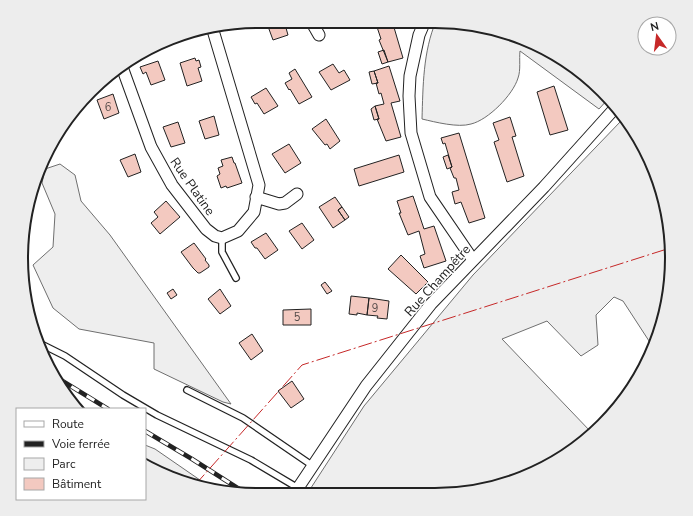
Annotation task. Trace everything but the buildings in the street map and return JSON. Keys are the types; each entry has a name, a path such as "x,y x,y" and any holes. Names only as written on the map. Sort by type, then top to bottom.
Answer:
{"street":[{"path":"316,28 320,35"},
{"path":"422,28 419,34 410,76 409,96 411,133 430,197 473,260"},
{"path":"213,32 259,185 254,212 238,230 222,238"},
{"name":"Rue Platine","path":"124,72 151,147 172,185 206,229 214,236 222,238"},
{"name":"Rue Champêtre","path":"298,488 366,386 432,304 544,187 612,111"},
{"path":"256,197 279,204 285,203 297,194"}],"lane":[{"path":"222,238 222,252 236,278"},
{"path":"46,346 65,356 145,408"},
{"path":"187,390 243,418 313,466"},
{"path":"146,409 251,460 298,488"}],"green space":[{"path":"434,28 450,28 480,32 509,40 537,52 563,67 587,85 605,103 599,109 520,51 519,72 515,85 499,106 485,118 478,122 466,125 446,124 422,119 423,82 428,45"},
{"path":"620,122 641,156 653,184 661,213 665,243 665,273 661,303 649,341 623,301 614,297 596,315 598,345 581,356 547,321 502,339 589,430 563,449 537,464 509,476 480,484 450,488 311,488 364,406 473,275"},
{"path":"60,164 75,175 81,201 110,235 231,404 223,402 154,369 154,343 79,329 53,308 33,265 53,247 55,214 42,183 47,168"},
{"path":"146,445 155,449 201,481 184,476 146,459"}],"railway":[{"path":"65,382 106,408"},
{"path":"146,432 236,487"}],"power":[{"path":"199,480 302,365 665,250"}]}
